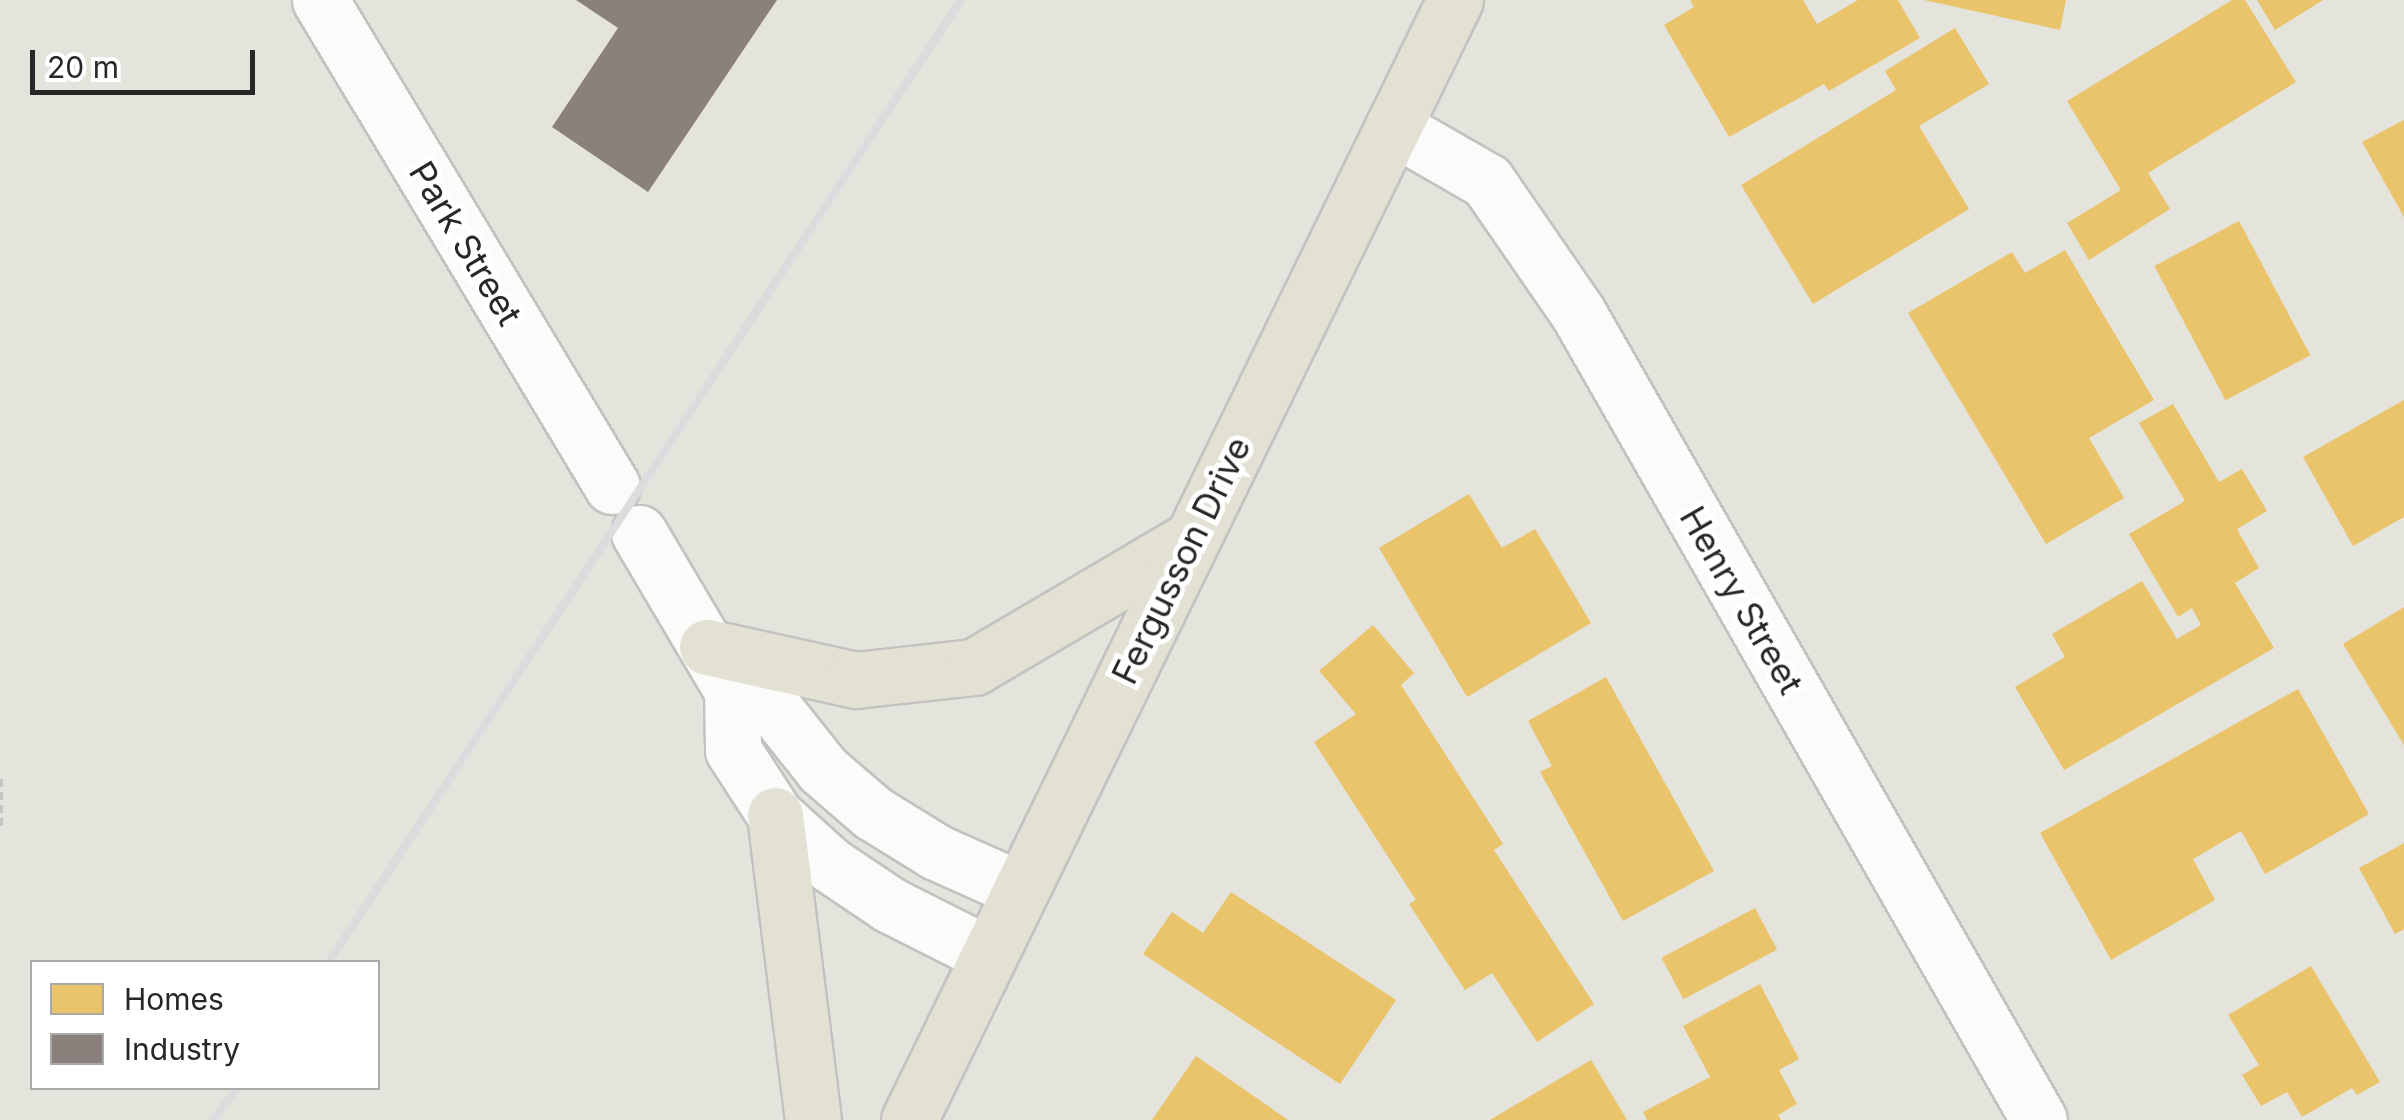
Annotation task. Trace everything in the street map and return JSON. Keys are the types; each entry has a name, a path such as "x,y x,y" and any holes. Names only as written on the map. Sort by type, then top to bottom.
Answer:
{"main road":[{"name":"Fergusson Drive","path":"909,1120 1455,0"},
{"path":"719,668 856,680 974,667 1190,540"},
{"path":"776,814 813,1120"}],"street":[{"name":"Park Street","path":"320,0 612,486"},
{"name":"Henry Street","path":"1393,127 1459,159 1487,181 1578,313 2040,1120"},
{"path":"640,533 719,668 733,750 776,814 829,864 890,905 989,955"},
{"path":"719,668 772,707 823,770 873,812 936,852 1021,890"}],"path":[{"path":"0,779 0,830"}],"building: Homes":[{"path":"1690,0 1803,0 1817,24 1858,0 1898,0 1920,38 1829,91 1824,84 1729,137 1664,25 1694,7"},
{"path":"1924,0 2066,0 2060,30"},
{"path":"2232,0 2245,0 2296,82 2148,173 2170,209 2089,260 2067,223 2121,190 2067,101"},
{"path":"2257,0 2323,0 2275,30"},
{"path":"1955,28 1989,84 1919,126 1969,209 1813,304 1741,185 1896,90 1885,71"},
{"path":"2404,120 2404,217 2362,142"},
{"path":"2239,221 2310,355 2226,400 2154,266"},
{"path":"2065,250 2154,400 2089,438 2124,498 2046,544 1908,313 2012,252 2025,273"},
{"path":"2404,400 2404,517 2353,546 2303,457"},
{"path":"2173,404 2219,482 2242,469 2267,511 2237,529 2259,568 2235,583 2274,648 2064,770 2015,687 2065,657 2052,634 2142,581 2177,639 2201,625 2192,608 2178,617 2129,534 2185,501 2139,423"},
{"path":"1469,494 1502,548 1535,529 1591,623 1467,697 1379,548"},
{"path":"2404,607 2404,745 2343,644"},
{"path":"1373,625 1414,673 1401,685 1503,844 1494,850 1594,1004 1537,1042 1492,973 1465,990 1409,904 1416,900 1314,742 1356,714 1319,671"},
{"path":"1606,677 1714,871 1623,921 1540,772 1552,766 1528,721"},
{"path":"2298,689 2369,814 2265,874 2241,831 2193,859 2215,900 2111,960 2040,833"},
{"path":"2404,843 2404,929 2395,934 2359,868"},
{"path":"1231,892 1396,1000 1340,1084 1143,954 1172,912 1203,933"},
{"path":"1755,908 1777,949 1683,999 1661,958"},
{"path":"2311,966 2380,1082 2357,1095 2352,1088 2302,1117 2287,1092 2261,1106 2242,1075 2259,1065 2228,1015"},
{"path":"1760,984 1799,1059 1779,1070 1797,1104 1778,1115 1781,1120 1647,1120 1643,1112 1710,1077 1683,1026"},
{"path":"1196,1056 1288,1120 1152,1120"},
{"path":"1591,1060 1627,1120 1490,1120"}],"building: Industry":[{"path":"576,0 777,0 648,192 552,127 618,28"}],"railway":[{"path":"330,960 961,0"},
{"path":"213,1120 236,1090"}]}
